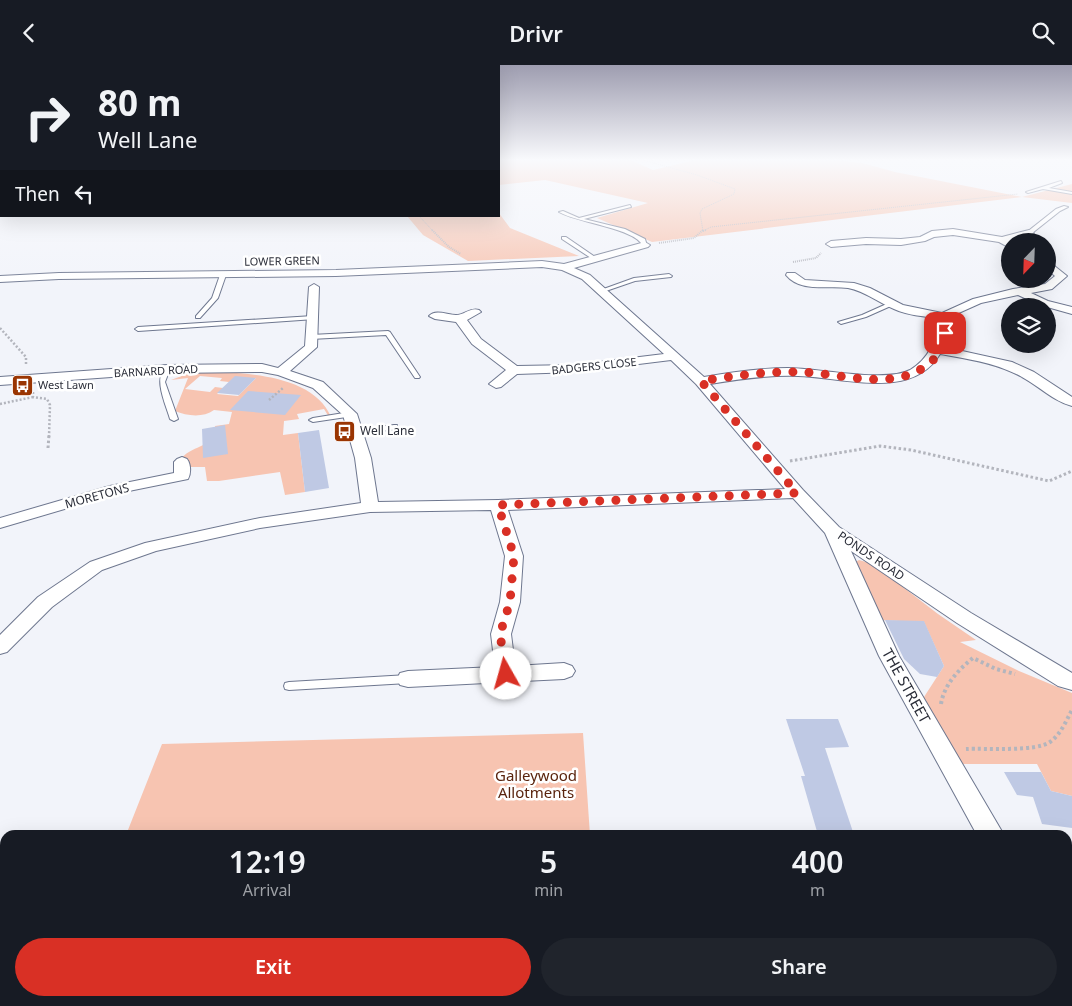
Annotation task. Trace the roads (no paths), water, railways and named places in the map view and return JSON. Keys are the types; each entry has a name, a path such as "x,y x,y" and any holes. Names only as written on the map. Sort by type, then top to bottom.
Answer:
{"street":[{"path":"831,244 922,239 932,234 953,232 1001,242"},
{"path":"564,267 645,245"},
{"name":"LOWER GREEN","path":"0,279 59,276 223,275 542,264 564,267"},
{"name":"PONDS ROAD","path":"564,267 586,277 701,381 797,493 833,531 964,618 1072,682"},
{"path":"1056,272 1062,276 1056,281"},
{"path":"791,275 802,283 850,285 900,308 947,317"},
{"path":"281,371 311,347 314,287"},
{"path":"701,381 750,373 801,372 886,380 916,372 936,357 945,333 947,314 977,301 1041,288"},
{"path":"1019,291 1044,303 1072,311"},
{"path":"435,317 460,319 475,312"},
{"path":"460,319 465,329 486,351 514,370 496,385"},
{"path":"939,350 991,359 1028,375 1072,402"},
{"name":"BADGERS CLOSE","path":"514,370 541,371 603,367 674,356"},
{"name":"BARNARD ROAD","path":"0,381 167,369 262,368 281,371 318,385 350,414"},
{"path":"350,414 362,458 370,507"},
{"name":"MORETONS","path":"0,523 116,489 182,476 182,462"},
{"path":"0,647 45,602 96,566 151,547 260,523 370,507 498,505 797,493"},
{"path":"498,505 514,556 510,602 500,634 506,674"},
{"name":"THE STREET","path":"833,531 889,656 951,746 989,830"},
{"path":"408,679 564,671"}],"lane":[{"path":"579,219 630,206"},
{"path":"1029,233 1058,210 1066,207"},
{"path":"561,212 579,219 623,230 643,240 645,245"},
{"path":"564,238 596,259"},
{"path":"198,317 215,298 223,275"},
{"path":"601,291 634,280 669,276"},
{"path":"841,322 864,316 891,304"},
{"path":"138,329 312,318"},
{"path":"311,337 388,333 417,377"},
{"path":"167,369 162,382 174,419"},
{"path":"313,420 350,414"},
{"path":"355,432 394,427"},
{"path":"289,686 408,679"}],"place":[{"name":"West Lawn","path":"22,385"},
{"name":"Well Lane","path":"344,431"}],"park label":[{"name":"Galleywood Allotments","path":"536,784"}]}
